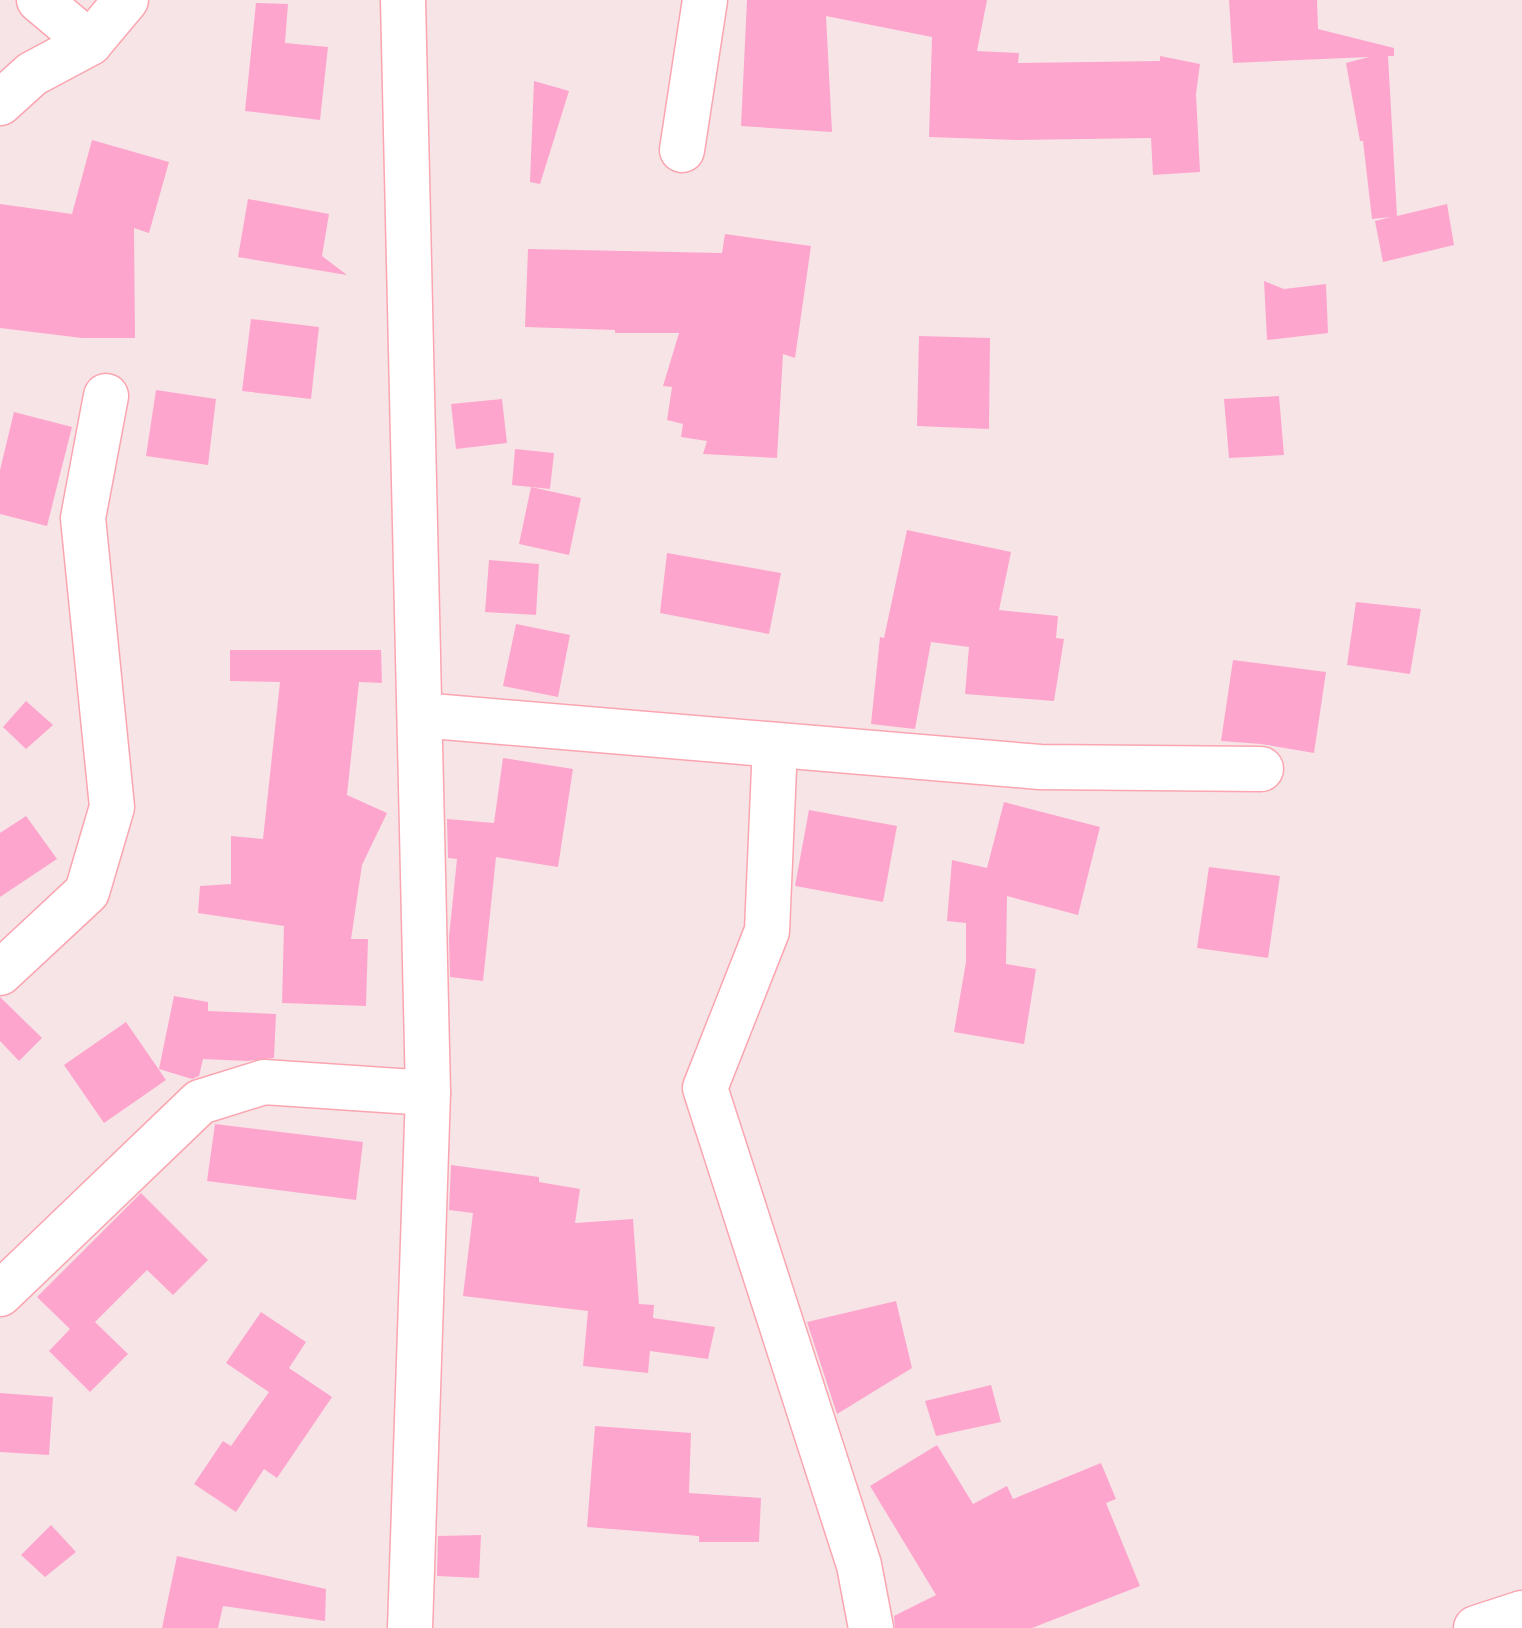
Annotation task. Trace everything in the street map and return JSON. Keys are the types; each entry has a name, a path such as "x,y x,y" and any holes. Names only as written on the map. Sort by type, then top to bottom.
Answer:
{"street":[{"path":"39,0 90,43"},
{"path":"0,103 32,74 90,43 126,0"},
{"path":"403,0 428,1093 410,1628"},
{"path":"682,150 705,0"},
{"path":"0,973 87,892 112,807 83,518 106,396"},
{"path":"420,715 1040,767 1261,769"},
{"path":"775,745 767,931 705,1088 859,1565 871,1628"},
{"path":"0,1294 200,1102 264,1082 428,1093"},
{"path":"1476,1628 1522,1613"}],"building":[{"path":"747,0 987,0 977,51 1019,53 1018,63 1160,61 1160,56 1200,64 1196,94 1200,172 1153,175 1151,138 1016,140 929,137 932,37 826,16 832,132 741,126"},
{"path":"1229,0 1317,0 1318,29 1394,48 1394,56 1388,56 1397,216 1447,204 1454,245 1383,262 1375,221 1391,217 1372,219 1363,141 1360,141 1346,63 1369,57 1233,63"},
{"path":"256,3 288,4 285,43 328,47 320,120 245,111"},
{"path":"534,81 569,91 540,184 530,182"},
{"path":"92,140 169,162 149,233 134,228 135,338 82,338 0,328 0,204 72,214"},
{"path":"248,199 329,214 322,256 347,275 238,257"},
{"path":"725,234 811,246 795,358 783,354 777,458 703,454 707,441 681,437 683,424 667,420 672,387 663,386 679,333 615,333 615,330 525,327 528,249 722,253"},
{"path":"1264,281 1284,289 1326,284 1328,333 1267,340"},
{"path":"251,319 319,327 311,399 242,391"},
{"path":"919,336 990,338 989,429 917,426"},
{"path":"156,390 216,399 208,465 146,456"},
{"path":"1279,396 1284,455 1229,458 1224,399"},
{"path":"502,399 507,443 456,449 451,404"},
{"path":"14,412 72,427 47,526 0,514 0,470"},
{"path":"515,449 554,453 550,489 512,485"},
{"path":"531,487 581,498 569,555 519,544"},
{"path":"907,530 1011,552 999,610 1058,616 1056,638 1064,639 1054,701 965,694 969,647 931,642 915,729 871,724 880,637 884,638"},
{"path":"667,553 781,573 769,634 660,613"},
{"path":"489,560 539,564 536,615 485,612"},
{"path":"1356,602 1421,609 1410,674 1347,665"},
{"path":"516,624 570,635 558,697 503,686"},
{"path":"230,650 381,650 382,683 359,682 347,795 387,813 362,865 351,939 368,939 366,1006 282,1003 284,926 198,913 200,886 231,884 231,836 263,839 280,682 230,681"},
{"path":"1233,660 1326,672 1314,753 1221,741"},
{"path":"26,701 53,725 26,749 3,727"},
{"path":"503,758 573,769 558,867 496,857 483,981 450,977 449,937 457,859 448,858 447,819 494,823"},
{"path":"1004,802 1100,827 1078,915 1007,896 1006,964 1036,969 1024,1044 954,1032 966,962 966,923 947,921 952,860 987,868"},
{"path":"809,810 897,826 883,902 795,886"},
{"path":"26,816 57,859 0,897 0,833"},
{"path":"1209,867 1280,876 1268,958 1197,948"},
{"path":"174,996 208,1002 208,1011 276,1014 274,1058 247,1061 203,1059 199,1076 192,1079 159,1069"},
{"path":"0,997 42,1038 19,1061 0,1041"},
{"path":"126,1022 166,1080 104,1123 64,1065"},
{"path":"215,1124 363,1142 356,1200 207,1181"},
{"path":"451,1165 539,1177 539,1182 580,1189 575,1223 633,1219 639,1304 654,1305 653,1318 715,1327 708,1359 650,1351 648,1373 583,1366 588,1311 463,1296 473,1213 449,1210"},
{"path":"141,1193 208,1260 173,1295 147,1270 95,1322 128,1354 90,1392 49,1351 70,1329 37,1297"},
{"path":"896,1301 912,1368 837,1414 807,1322"},
{"path":"261,1312 306,1342 289,1368 332,1397 277,1478 264,1469 236,1512 194,1484 223,1441 231,1446 269,1392 226,1363"},
{"path":"991,1385 1001,1422 936,1436 925,1401"},
{"path":"0,1393 53,1397 49,1455 0,1452"},
{"path":"595,1426 691,1433 689,1493 761,1498 759,1542 699,1542 699,1536 587,1527"},
{"path":"937,1445 973,1504 1007,1486 1013,1499 1101,1463 1116,1499 1106,1503 1140,1586 1032,1628 895,1628 894,1616 936,1595 870,1486"},
{"path":"51,1525 76,1552 45,1577 21,1555"},
{"path":"481,1535 479,1578 437,1576 438,1536"},
{"path":"177,1556 326,1589 325,1621 223,1606 218,1628 162,1628"}]}
